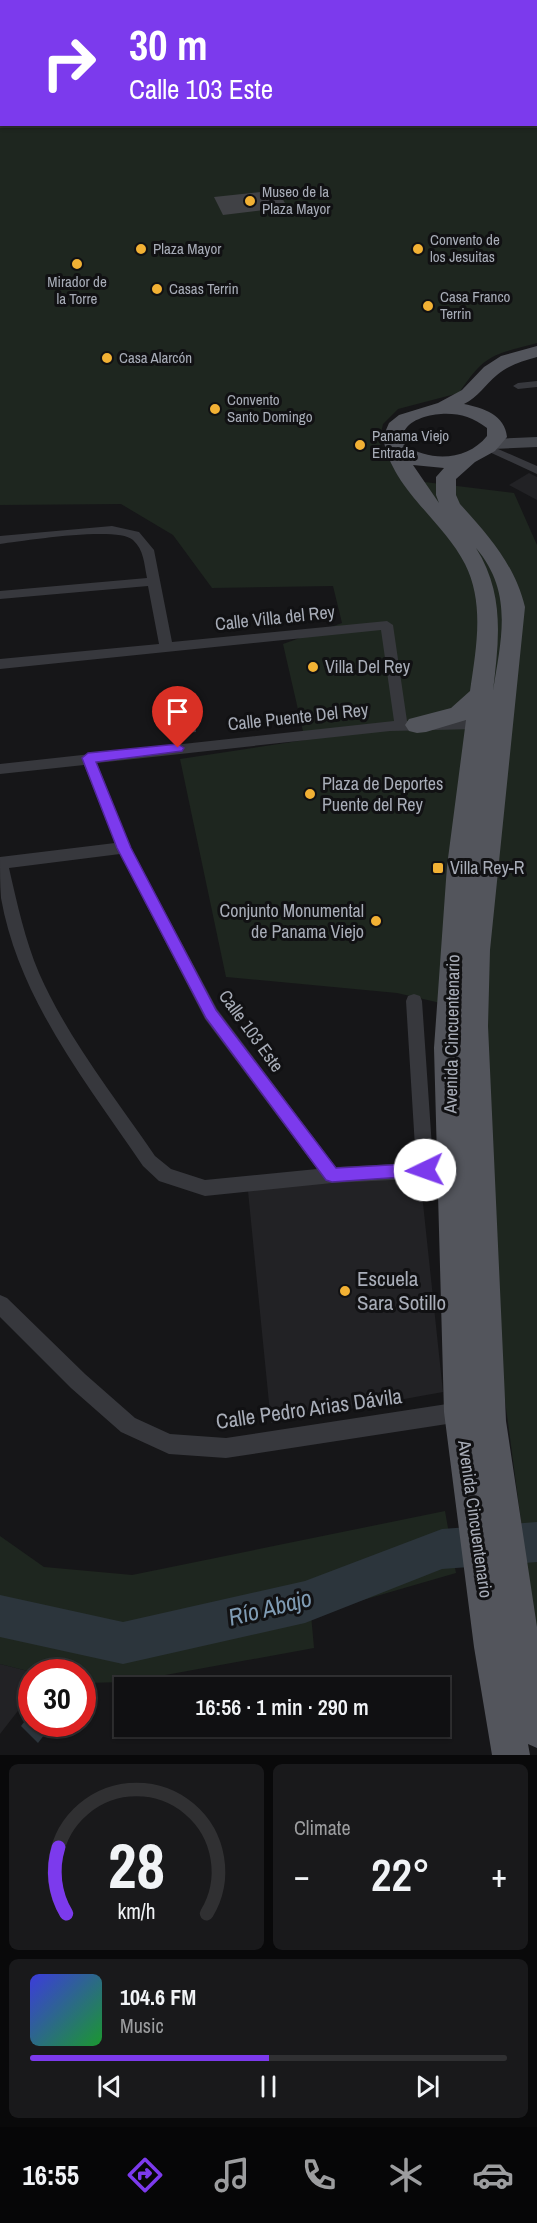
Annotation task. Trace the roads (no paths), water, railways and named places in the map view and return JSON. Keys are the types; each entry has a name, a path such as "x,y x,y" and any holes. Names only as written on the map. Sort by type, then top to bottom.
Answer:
{"main road":[{"path":"486,439 448,463 423,462 407,457 396,448 393,436 397,425 416,414 442,408 469,394 490,371 507,360 537,351"},
{"path":"486,439 487,406 496,387 518,368 537,362"},
{"path":"442,408 463,409 486,439"},
{"name":"Avenida Cincuentenario","path":"483,1493 484,1352 474,1026 477,950 501,716 514,623 510,589 491,552 456,512 446,495 446,477 486,439"},
{"name":"Avenida Cincuentenario","path":"396,448 403,468 417,492 463,544 480,574 489,611 488,639 460,866 448,1048 460,1412 483,1493 494,1566 512,1755"},
{"path":"476,724 489,714 494,705 501,632 510,589"},
{"path":"418,725 459,715 470,708 480,696"},
{"path":"418,725 453,734 473,759"},
{"name":"Avenida Cincuentenario","path":"494,1566 537,1729"}],"street":[{"path":"518,386 537,384"},
{"path":"486,439 536,440"},
{"path":"486,439 530,466"},
{"path":"530,466 526,446 536,440"},
{"path":"0,540 112,530 135,535 148,550 166,647"},
{"path":"0,595 154,580"},
{"name":"Calle Villa del Rey","path":"0,664 387,625 418,725"},
{"name":"Calle Puente Del Rey","path":"88,758 418,725 476,724"},
{"path":"0,769 88,758"},
{"name":"Calle 103 Este","path":"88,758 124,848 211,1014 332,1175"},
{"path":"124,848 0,863 12,912 36,985 65,1035 150,1161 165,1175 205,1188 332,1175 453,1169"},
{"path":"414,1001 425,1170"},
{"name":"Calle Pedro Arias Dávila","path":"0,1304 78,1381 128,1425 169,1444 226,1448 460,1412"}],"waterway":[{"name":"Río Abajo","path":"0,1616 123,1643 305,1602 442,1549 537,1542"}],"place":[{"name":"Museo de la Plaza Mayor","path":"250,201"},
{"name":"Plaza Mayor","path":"141,249"},
{"name":"Convento de los Jesuitas","path":"418,249"},
{"name":"Mirador de la Torre","path":"77,264"},
{"name":"Casas Terrin","path":"157,289"},
{"name":"Casa Franco Terrin","path":"428,306"},
{"name":"Casa Alarcón","path":"107,358"},
{"name":"Convento Santo Domingo","path":"215,409"},
{"name":"Panama Viejo Entrada","path":"360,445"},
{"name":"Villa Del Rey","path":"313,667"},
{"name":"Plaza de Deportes Puente del Rey","path":"310,794"},
{"name":"Villa Rey-R","path":"438,868"},
{"name":"Conjunto Monumental de Panama Viejo","path":"376,921"},
{"name":"Escuela Sara Sotillo","path":"345,1291"}]}
